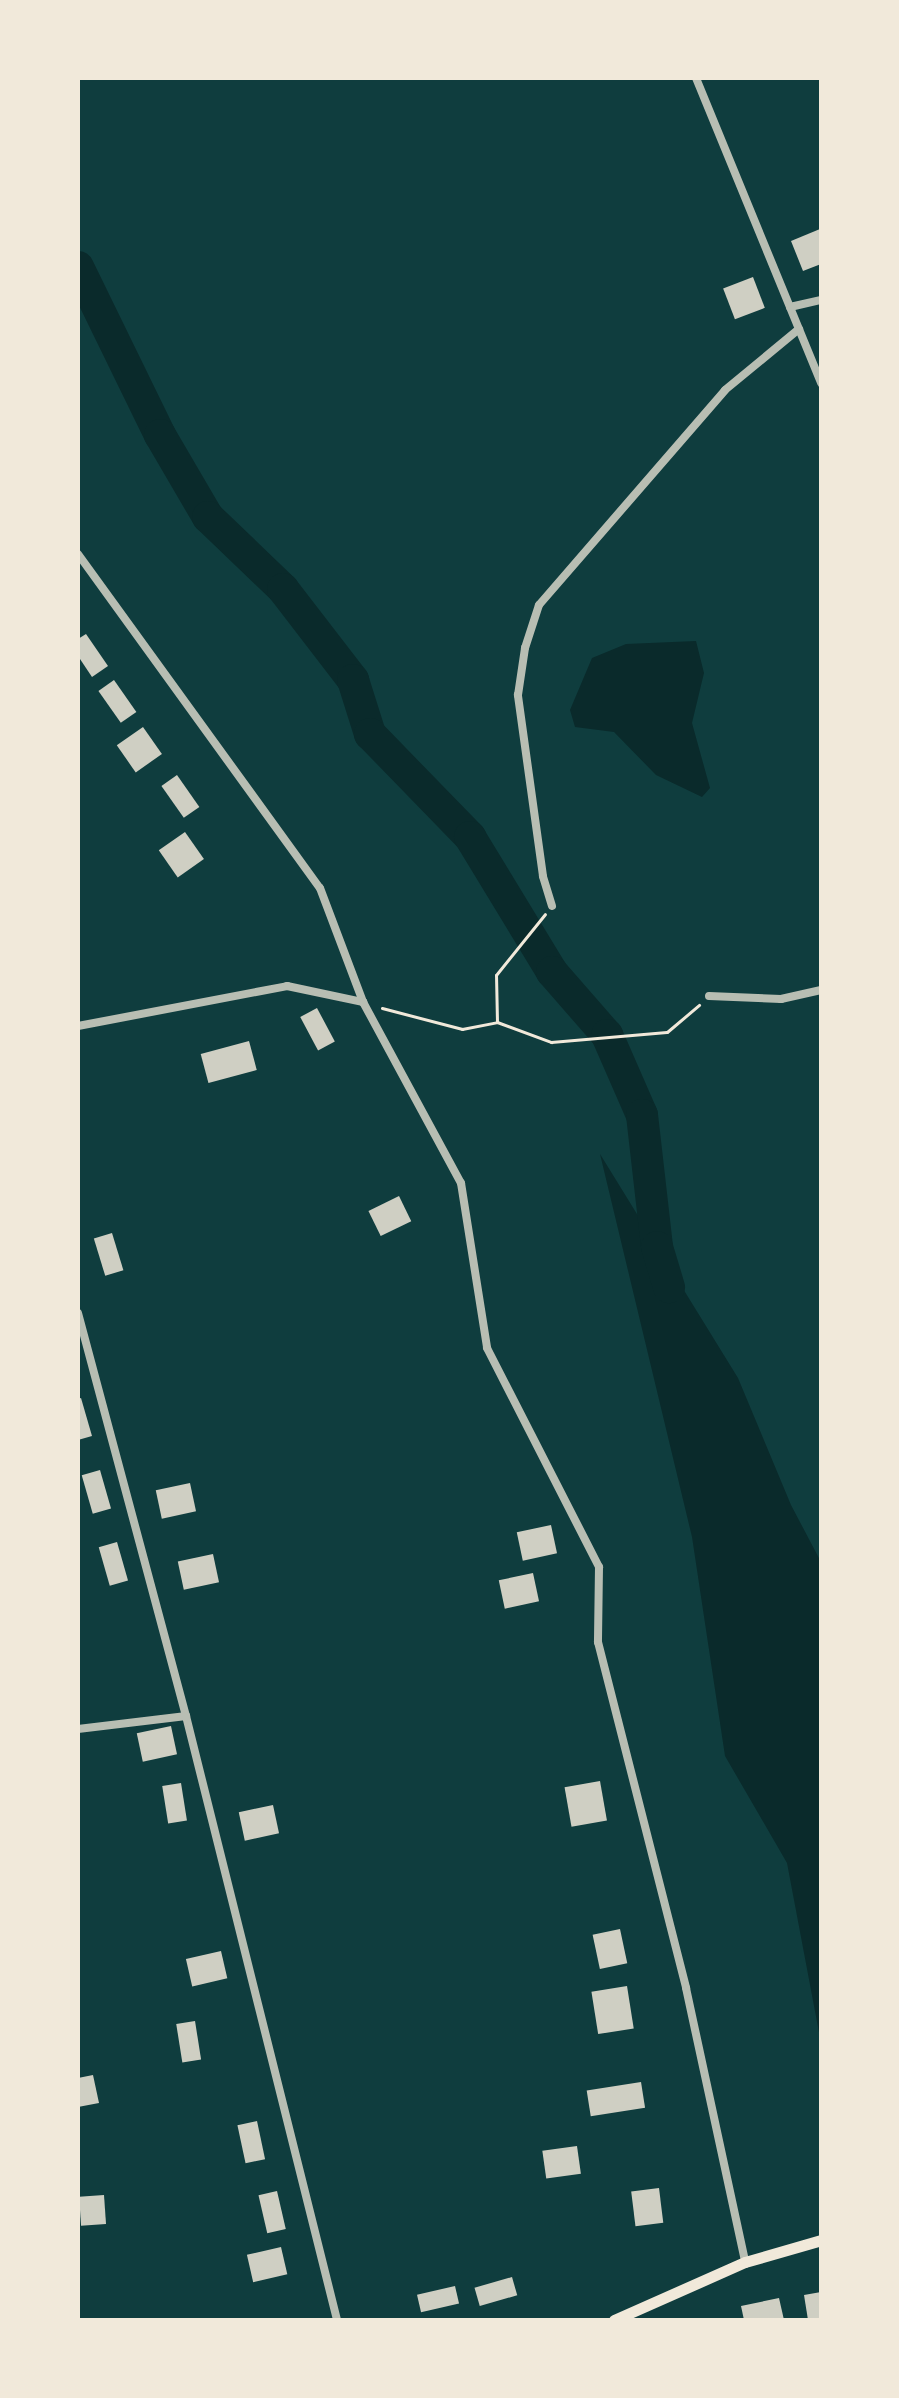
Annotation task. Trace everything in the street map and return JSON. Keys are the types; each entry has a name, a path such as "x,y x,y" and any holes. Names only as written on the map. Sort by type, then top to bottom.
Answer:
{"main road":[{"path":"614,2320 745,2262 821,2240"}],"street":[{"path":"696,78 821,383"},
{"path":"790,307 821,300"},
{"path":"552,906 543,876 518,695 525,648 539,605 725,390 799,329"},
{"path":"78,554 320,888 363,1002 461,1183 487,1348 599,1567 598,1642 686,1988 745,2262"},
{"path":"78,1026 287,986 363,1002"},
{"path":"709,996 781,999 821,990"},
{"path":"78,1313 186,1716 337,2320"},
{"path":"78,1729 186,1716"}],"path":[{"path":"497,1022 496,975 552,906"},
{"path":"363,1002 462,1029 497,1022 551,1042 667,1032 709,996"}],"water":[{"path":"696,641 704,673 692,723 710,788 702,797 656,775 614,732 575,727 570,710 592,658 626,644"},
{"path":"600,1154 738,1378 791,1505 821,1562 821,2043 787,1863 725,1756 692,1537"}],"building":[{"path":"820,229 821,264 803,271 791,241"},
{"path":"753,277 765,308 735,319 723,288"},
{"path":"86,634 108,666 92,677 78,656 78,639"},
{"path":"114,680 136,712 121,723 98,691"},
{"path":"143,727 162,754 136,772 117,745"},
{"path":"177,775 199,807 184,818 161,786"},
{"path":"185,832 204,859 178,877 159,850"},
{"path":"317,1008 335,1042 318,1050 300,1017"},
{"path":"249,1041 257,1070 208,1083 201,1054"},
{"path":"399,1196 411,1221 381,1236 368,1211"},
{"path":"112,1233 123,1270 105,1276 94,1239"},
{"path":"81,1398 92,1436 78,1440 78,1399"},
{"path":"100,1470 111,1508 93,1514 82,1475"},
{"path":"190,1483 196,1511 162,1519 156,1490"},
{"path":"551,1525 557,1553 523,1561 517,1532"},
{"path":"117,1542 128,1580 110,1586 99,1547"},
{"path":"213,1554 219,1582 184,1590 178,1561"},
{"path":"533,1573 539,1601 505,1609 499,1580"},
{"path":"171,1726 177,1754 143,1762 137,1733"},
{"path":"600,1781 607,1820 571,1827 565,1787"},
{"path":"181,1783 187,1821 168,1824 162,1786"},
{"path":"273,1805 279,1833 245,1841 239,1812"},
{"path":"620,1929 627,1963 600,1969 593,1935"},
{"path":"221,1951 227,1978 192,1986 186,1959"},
{"path":"627,1986 634,2028 598,2034 591,1992"},
{"path":"195,2021 201,2060 182,2062 176,2024"},
{"path":"93,2075 99,2103 78,2107 78,2078"},
{"path":"641,2082 645,2108 591,2116 587,2091"},
{"path":"257,2121 265,2159 246,2163 237,2125"},
{"path":"577,2146 581,2174 546,2179 542,2151"},
{"path":"659,2188 663,2223 635,2226 631,2191"},
{"path":"277,2191 286,2229 267,2233 258,2195"},
{"path":"104,2195 106,2224 81,2226 79,2197"},
{"path":"281,2247 287,2274 253,2282 247,2255"},
{"path":"512,2277 517,2295 480,2306 475,2288"},
{"path":"455,2286 459,2304 421,2312 417,2295"},
{"path":"821,2292 821,2320 808,2320 804,2295"},
{"path":"779,2298 784,2320 744,2320 741,2306"}],"waterway":[{"path":"78,267 160,435 208,517 283,589 353,680 370,734 470,837 552,972 607,1035 642,1115 657,1247 669,1287"}]}
